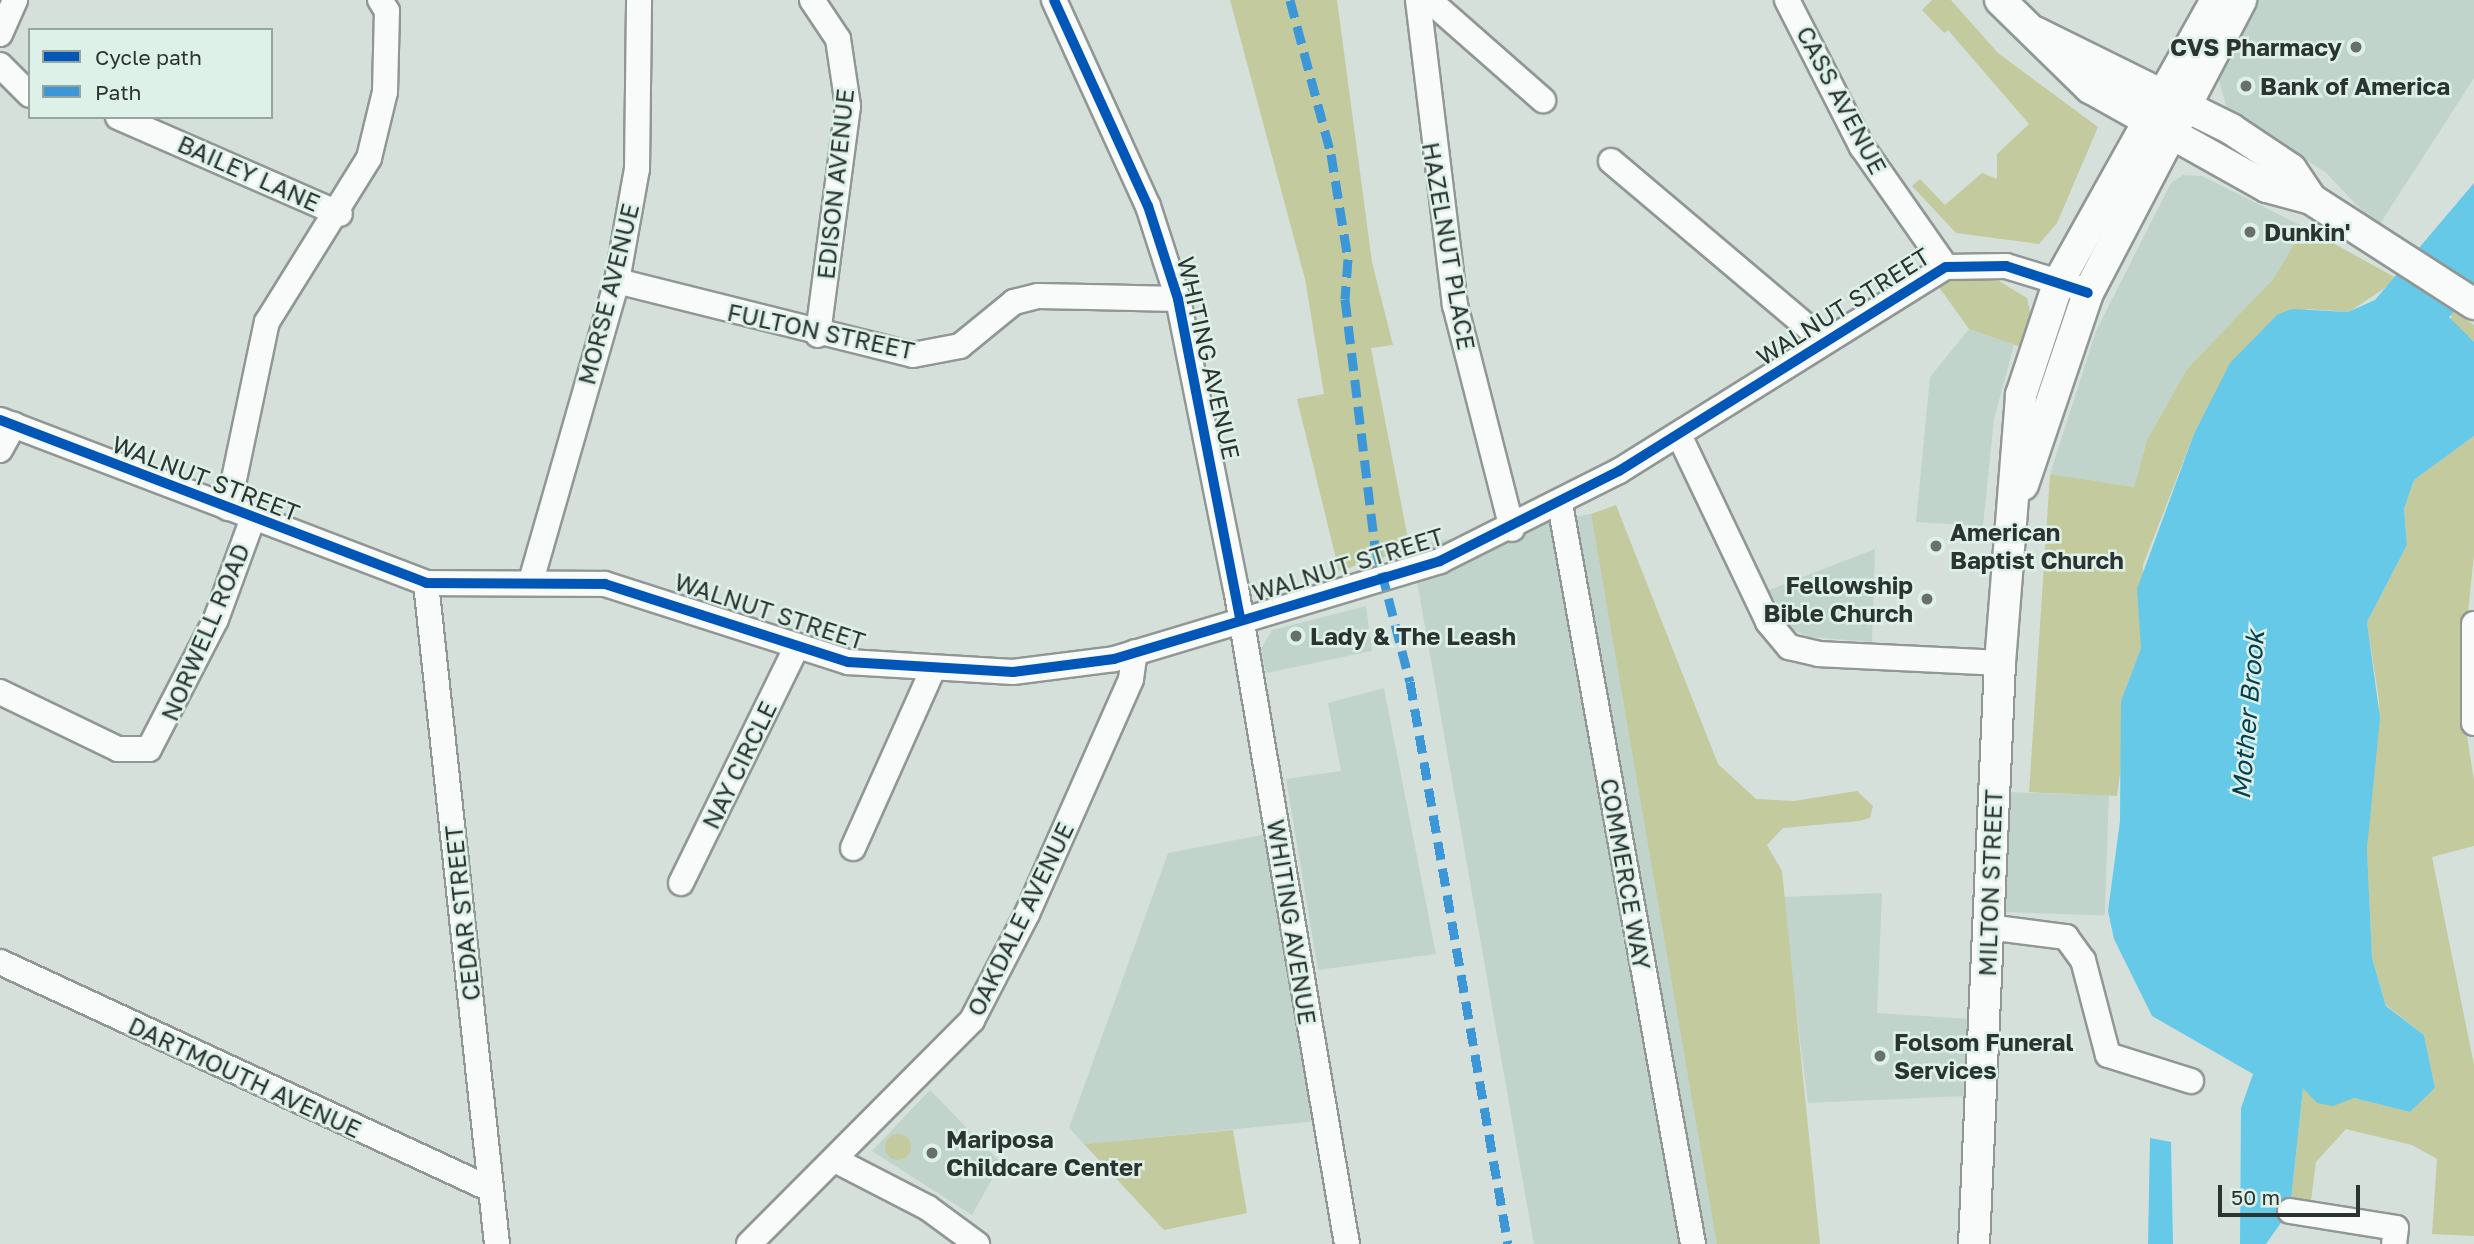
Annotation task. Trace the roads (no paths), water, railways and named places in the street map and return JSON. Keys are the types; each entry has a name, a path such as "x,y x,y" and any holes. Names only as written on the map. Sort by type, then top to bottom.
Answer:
{"main road":[{"path":"2000,0 2035,32 2077,79 2144,121 2277,192 2311,199"},
{"name":"MILTON STREET","path":"1975,1244 2000,663 2021,395 2059,281 2160,92 2216,0"},
{"name":"MILTON STREET","path":"2012,522 2088,293 2190,108 2241,0"},
{"path":"2035,32 2160,92 2283,162 2311,199 2474,304"}],"street":[{"path":"0,34 15,0"},
{"path":"228,508 267,322 340,214 369,158 385,92 387,11 380,0"},
{"name":"MORSE AVENUE","path":"531,581 617,281 637,169 639,0"},
{"name":"EDISON AVENUE","path":"812,0 838,39 848,106 818,335"},
{"name":"WHITING AVENUE","path":"1054,0 1148,206 1178,299 1240,619 1347,1244"},
{"name":"HAZELNUT PLACE","path":"1418,0 1455,305 1512,529"},
{"path":"1429,0 1544,100"},
{"name":"CASS AVENUE","path":"1787,0 1862,147 1946,267"},
{"path":"0,65 28,92"},
{"name":"BAILEY LANE","path":"123,119 340,214"},
{"path":"1611,161 1828,338"},
{"path":"1698,214 1828,338"},
{"name":"WALNUT STREET","path":"7,423 426,583 531,581 606,584 663,597 848,662 932,671 1058,669 1135,652 1408,571 1512,529 1679,435 1828,338 1946,267 1985,262 2059,281 2088,293"},
{"name":"FULTON STREET","path":"617,281 818,335 913,355 960,346 1014,302 1038,296 1178,299"},
{"path":"0,450 7,423"},
{"path":"1679,435 1769,622 1789,647 1819,654 2000,663"},
{"name":"COMMERCE WAY","path":"1560,504 1693,1244"},
{"name":"NORWELL ROAD","path":"0,692 118,749 149,749 216,619 253,518"},
{"name":"CEDAR STREET","path":"426,583 496,1244"},
{"path":"2474,624 2474,723"},
{"name":"NAY CIRCLE","path":"681,883 797,646"},
{"name":"OAKDALE AVENUE","path":"749,1244 771,1233 972,1020 1038,889 1131,679 1135,652"},
{"path":"853,848 932,671"},
{"path":"1988,927 2066,937 2083,960 2108,1055 2191,1081"},
{"name":"DARTMOUTH AVENUE","path":"0,962 490,1189"},
{"path":"838,1161 928,1208 977,1244"},
{"path":"2290,1211 2396,1228 2394,1244"}],"water":[{"name":"Mother Brook","path":"2474,183 2474,288 2449,317 2474,342 2474,436 2414,480 2404,509 2407,545 2367,622 2380,718 2367,849 2372,958 2386,1006 2424,1035 2435,1088 2410,1112 2354,1098 2333,1106 2317,1103 2303,1088 2290,1210 2266,1244 2240,1244 2241,1108 2253,1074 2152,1016 2114,939 2108,911 2120,821 2121,701 2141,648 2137,589 2194,434 2230,363 2278,314 2293,309 2348,312 2375,300"},
{"path":"2150,1138 2171,1142 2173,1244 2148,1244"}],"place":[{"name":"CVS Pharmacy","path":"2356,47"},
{"name":"Bank of America","path":"2246,86"},
{"name":"Dunkin'","path":"2250,232"},
{"name":"American Baptist Church","path":"1936,546"},
{"name":"Fellowship Bible Church","path":"1927,599"},
{"name":"Lady & The Leash","path":"1296,636"},
{"name":"Folsom Funeral Services","path":"1880,1056"},
{"name":"Mariposa Childcare Center","path":"932,1153"}]}
